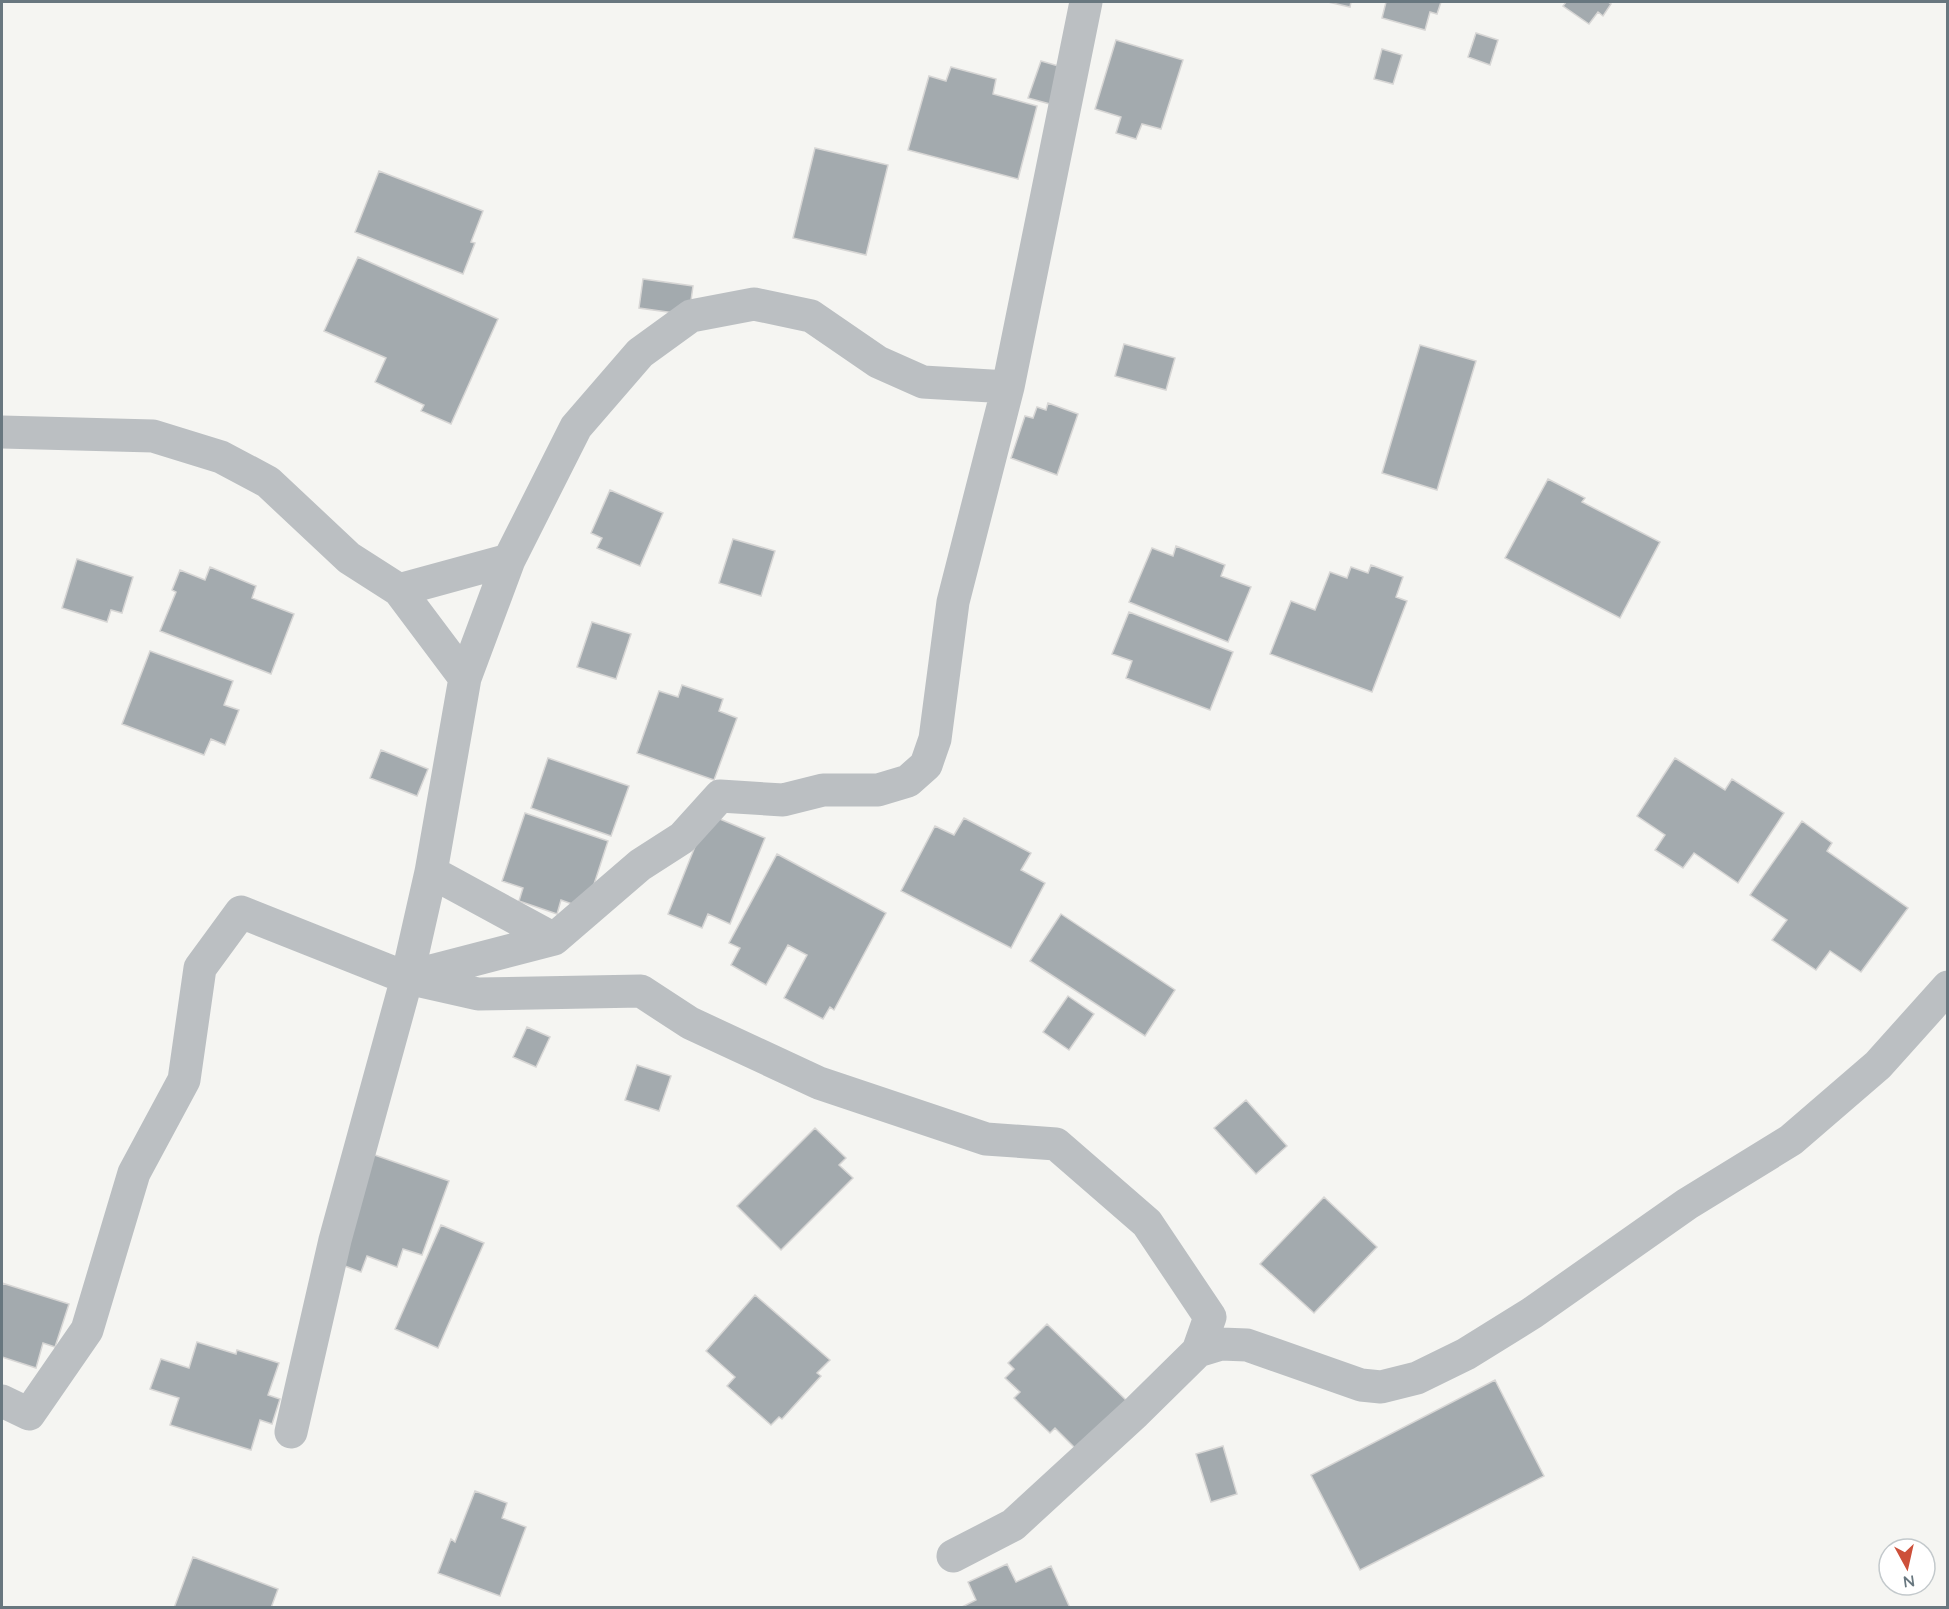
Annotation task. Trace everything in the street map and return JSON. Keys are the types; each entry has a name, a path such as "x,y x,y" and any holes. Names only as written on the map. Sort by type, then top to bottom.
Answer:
{"street":[{"path":"407,978 554,939 640,865 682,838 720,796 783,800 823,790 878,790 908,781 926,765 935,739 953,602 1008,387 1086,2"},
{"path":"291,1432 335,1240 407,978 431,872 465,678 510,560 576,427 640,353 691,316 754,304 811,316 878,363 923,382 1008,387"},
{"path":"2,432 153,436 221,457 268,482 349,558 399,590 465,678"},
{"path":"399,590 510,560"},
{"path":"431,872 554,939"},
{"path":"2,1401 29,1414 87,1330 134,1173 184,1080 200,968 241,912 407,978 478,994 641,991 690,1023 819,1083 986,1139 1056,1144 1147,1223 1210,1317 1198,1351 1135,1413 1013,1525 953,1556"},
{"path":"1198,1351 1221,1344 1247,1345 1361,1385 1381,1387 1417,1378 1466,1354 1532,1313 1687,1204 1791,1140 1878,1065 1947,987"}],"building":[{"path":"1328,2 1351,2 1350,7"},
{"path":"1386,2 1441,2 1437,14 1430,12 1425,30 1382,18"},
{"path":"1566,2 1608,2 1611,4 1603,16 1598,12 1589,24 1563,6"},
{"path":"1476,33 1498,40 1490,65 1468,57"},
{"path":"1116,40 1183,60 1161,129 1142,124 1136,139 1116,133 1121,117 1095,109"},
{"path":"1382,49 1402,55 1393,84 1374,79"},
{"path":"1041,61 1062,67 1050,104 1028,98"},
{"path":"951,67 996,79 993,94 1037,106 1018,179 908,150 929,76 946,81"},
{"path":"815,148 888,165 866,255 793,238"},
{"path":"379,171 483,211 471,242 475,243 463,274 355,232"},
{"path":"358,257 498,319 451,424 421,411 424,405 375,382 386,358 324,331"},
{"path":"643,279 693,286 689,315 639,308"},
{"path":"1124,344 1175,358 1166,390 1115,376"},
{"path":"1420,345 1476,361 1437,490 1382,473"},
{"path":"1048,403 1078,414 1057,475 1011,458 1025,416 1033,418 1037,407 1046,410"},
{"path":"1548,479 1585,498 1582,502 1660,542 1620,618 1505,558"},
{"path":"610,490 663,513 640,566 597,548 602,538 591,533"},
{"path":"733,539 775,551 761,596 719,583"},
{"path":"1176,546 1225,565 1221,576 1251,587 1228,642 1129,602 1152,548 1173,556"},
{"path":"77,559 133,577 122,613 111,610 107,622 62,608"},
{"path":"1371,565 1403,577 1396,597 1407,601 1372,692 1270,654 1291,601 1315,610 1330,572 1347,578 1351,567 1368,573"},
{"path":"210,567 256,586 252,598 294,614 271,674 160,631 176,592 172,590 180,570 205,580"},
{"path":"1129,612 1233,652 1210,710 1126,678 1132,661 1112,654"},
{"path":"592,622 631,634 616,679 577,667"},
{"path":"150,651 233,681 224,705 239,710 225,745 211,739 204,755 122,724"},
{"path":"682,685 723,699 719,711 737,718 714,780 637,753 659,691 678,697"},
{"path":"381,750 428,769 417,796 370,778"},
{"path":"548,758 629,786 611,836 531,808"},
{"path":"1675,758 1725,790 1732,779 1784,813 1738,883 1694,853 1683,868 1655,850 1665,835 1637,816"},
{"path":"525,813 608,841 586,909 561,900 557,914 519,901 523,888 502,881"},
{"path":"708,814 765,838 730,924 708,914 702,928 668,914"},
{"path":"964,818 1031,853 1021,870 1045,883 1011,948 901,891 935,826 954,835"},
{"path":"1802,821 1832,843 1827,851 1908,908 1861,972 1830,951 1816,970 1772,940 1787,920 1750,895"},
{"path":"777,854 886,913 834,1010 830,1007 823,1019 784,998 807,955 788,945 766,985 731,965 740,948 729,943"},
{"path":"1061,914 1175,990 1145,1036 1030,961"},
{"path":"1068,996 1094,1014 1069,1050 1043,1032"},
{"path":"527,1027 550,1037 536,1067 513,1057"},
{"path":"637,1065 671,1076 659,1111 625,1100"},
{"path":"1246,1100 1287,1146 1256,1174 1214,1128"},
{"path":"815,1128 846,1158 839,1165 853,1178 781,1250 737,1206"},
{"path":"369,1153 449,1181 422,1255 403,1249 397,1267 367,1256 361,1272 334,1262"},
{"path":"1324,1197 1377,1247 1314,1313 1260,1264"},
{"path":"441,1225 484,1243 438,1348 395,1329"},
{"path":"2,1283 69,1304 55,1347 43,1343 36,1368 2,1357"},
{"path":"755,1295 830,1360 817,1373 821,1376 782,1419 779,1417 771,1425 727,1386 735,1377 706,1351"},
{"path":"1047,1324 1128,1402 1079,1452 1055,1428 1050,1433 1014,1398 1020,1392 1005,1378 1014,1369 1008,1363"},
{"path":"197,1342 236,1354 237,1350 279,1363 268,1395 280,1399 272,1424 260,1420 251,1450 170,1425 179,1398 150,1389 161,1359 189,1368"},
{"path":"1495,1380 1544,1476 1360,1570 1311,1475"},
{"path":"1223,1446 1237,1494 1211,1502 1196,1454"},
{"path":"475,1491 507,1503 502,1518 526,1527 500,1596 438,1573 451,1539 455,1542"},
{"path":"193,1557 278,1589 271,1608 174,1608"},
{"path":"1007,1564 1016,1582 1051,1566 1070,1608 960,1608 976,1600 968,1582"}]}
